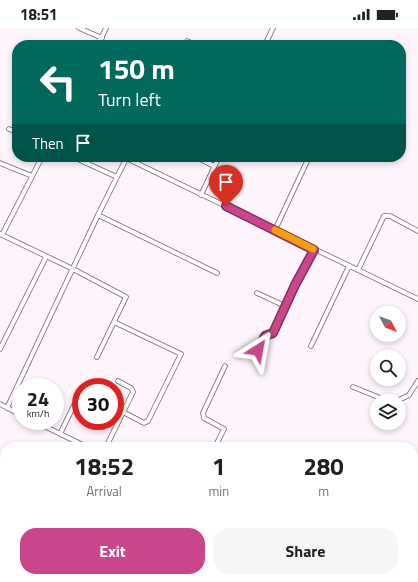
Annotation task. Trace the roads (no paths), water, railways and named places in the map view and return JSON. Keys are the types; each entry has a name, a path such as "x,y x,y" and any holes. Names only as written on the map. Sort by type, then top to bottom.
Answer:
{"street":[{"path":"79,28 102,38 106,28"},
{"path":"267,40 273,28"},
{"path":"0,162 32,176"},
{"path":"39,162 1,235 73,269 126,297 97,357"},
{"path":"85,162 117,177"},
{"path":"7,408 98,215 125,162"},
{"path":"135,162 314,250 418,299"},
{"path":"206,162 214,166"},
{"path":"201,194 216,162"},
{"path":"275,230 307,162"},
{"path":"98,215 217,273"},
{"path":"358,270 384,216 390,216 418,232"},
{"path":"258,350 265,336 273,333 314,250"},
{"path":"0,349 46,257"},
{"path":"311,346 349,266"},
{"path":"258,293 285,306"},
{"path":"114,322 181,354 148,422 144,423 124,413"},
{"path":"218,442 224,429 204,418 203,413 225,366"},
{"path":"406,396 409,395 418,381"},
{"path":"124,384 130,388 132,392 124,410"},
{"path":"353,387 370,394"},
{"path":"0,404 12,410"},
{"path":"60,434 72,409"},
{"path":"52,430 77,442"},
{"path":"108,442 114,430"}]}
